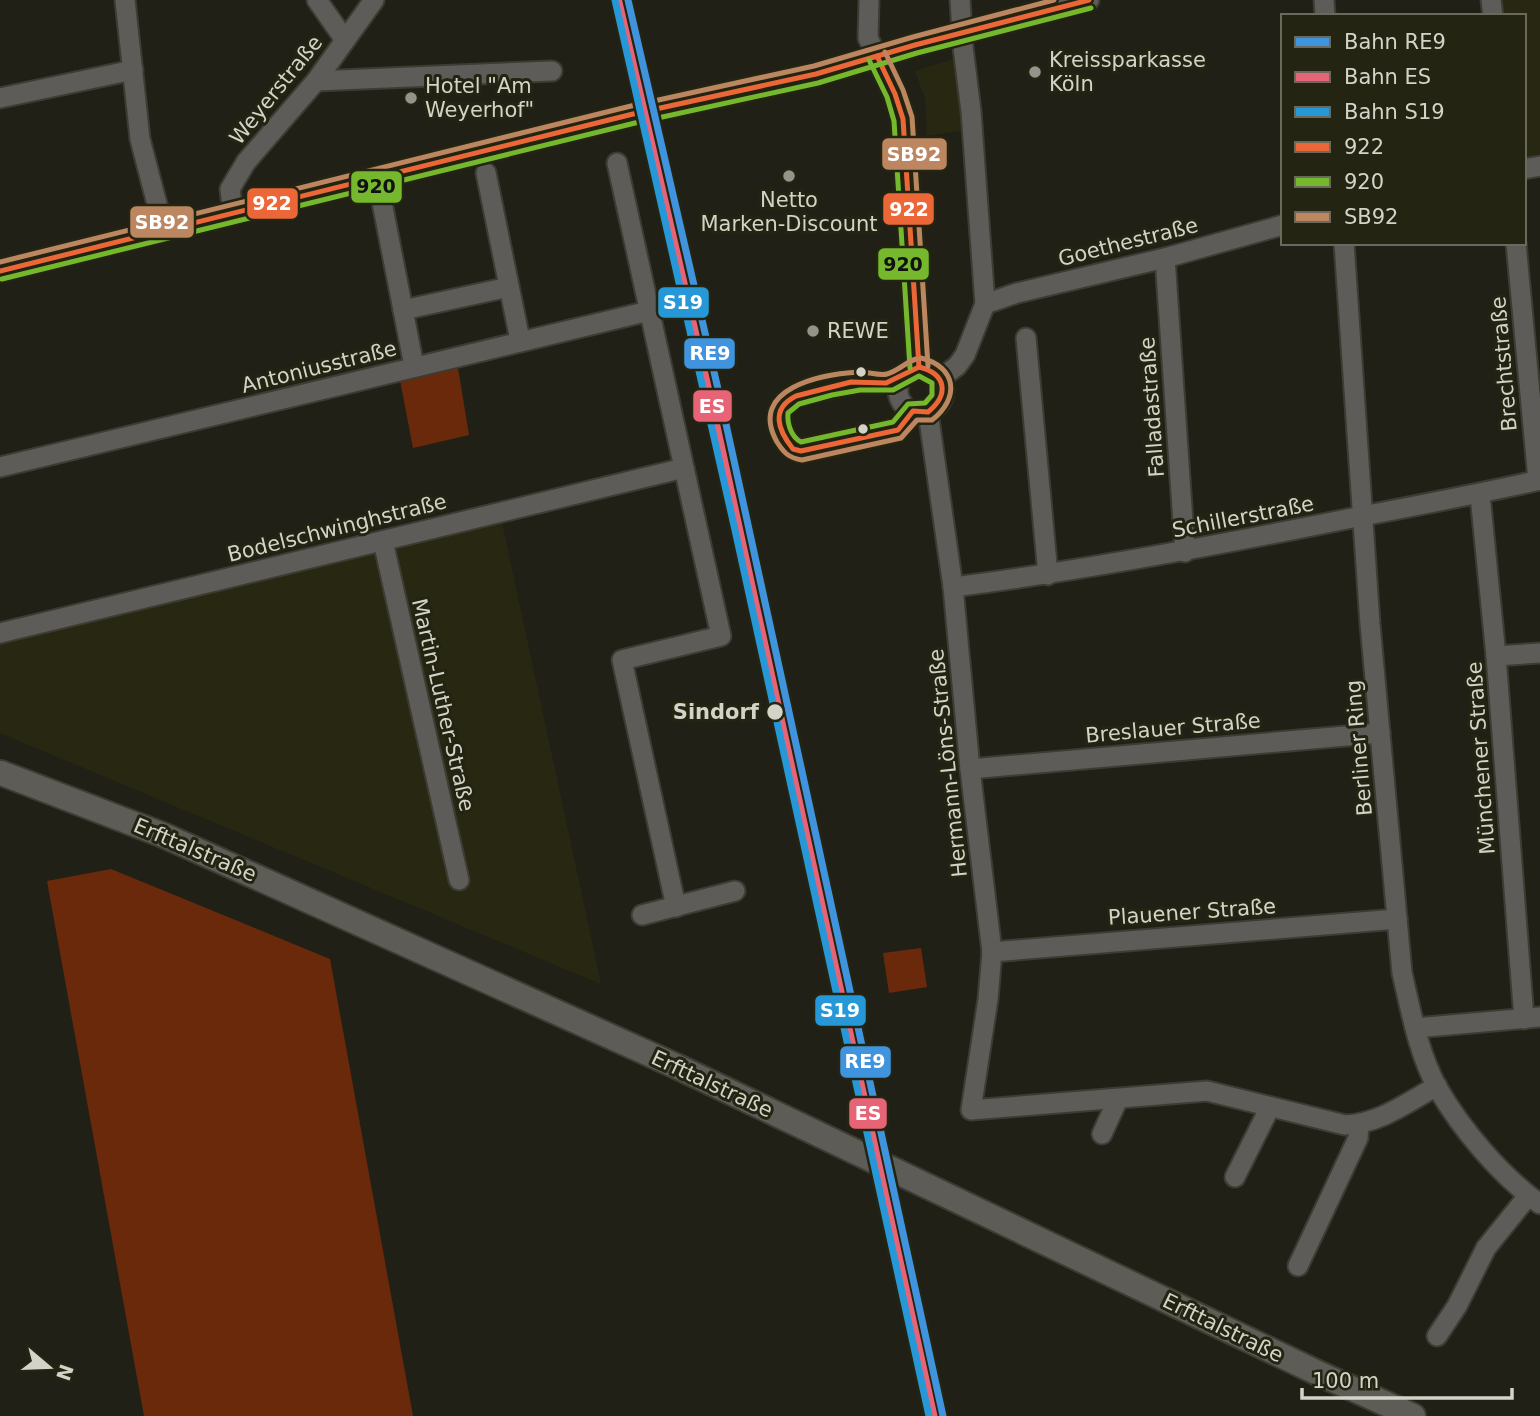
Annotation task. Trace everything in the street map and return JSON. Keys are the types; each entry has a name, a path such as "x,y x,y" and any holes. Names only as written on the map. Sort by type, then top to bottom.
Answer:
{"main road":[{"path":"0,756 0,774"},
{"name":"Erfttalstraße","path":"0,774 163,835 676,1066 1413,1416"}],"street":[{"path":"125,0 140,139 164,231"},
{"path":"317,0 345,40"},
{"name":"Weyerstraße","path":"233,214 230,189 246,162 316,81 374,0"},
{"path":"869,0 868,38 895,94 903,119 919,366 935,372 943,384 942,398 920,412"},
{"path":"941,378 957,366 965,355 985,304 960,0"},
{"path":"677,105 816,74 963,32 1037,7 1089,0"},
{"path":"0,98 133,70"},
{"path":"316,81 552,71"},
{"path":"0,271 633,114"},
{"path":"617,163 721,636 622,660 676,907"},
{"path":"486,173 520,341"},
{"path":"379,187 414,366"},
{"name":"Goethestraße","path":"985,304 1017,293 1165,258 1281,226"},
{"name":"Berliner Ring","path":"1344,245 1362,516 1402,973 1415,1028 1437,1086 1479,1146 1534,1200"},
{"name":"Brechtstraße","path":"1516,245 1539,480"},
{"name":"Falladastraße","path":"1165,258 1185,552"},
{"path":"403,310 509,286"},
{"name":"Antoniusstraße","path":"0,467 649,312"},
{"path":"1026,338 1048,575"},
{"name":"Hermann-Löns-Straße","path":"919,366 909,370 898,385 900,401 920,412 953,587 970,769 992,953 988,999 971,1110 1118,1099"},
{"name":"Bodelschwinghstraße","path":"0,633 684,468"},
{"name":"Schillerstraße","path":"953,587 1048,575 1185,552 1480,495 1539,480"},
{"name":"Münchener Straße","path":"1480,495 1532,1018"},
{"name":"Martin-Luther-Straße","path":"383,541 459,880"},
{"path":"1496,656 1540,653"},
{"name":"Breslauer Straße","path":"970,769 1380,733"},
{"path":"642,915 735,891"},
{"name":"Plauener Straße","path":"992,953 1396,919"},
{"path":"1415,1028 1532,1018"},
{"path":"1102,1134 1118,1099 1207,1091 1338,1123 1359,1125 1379,1118 1437,1086"},
{"path":"1235,1177 1270,1107"},
{"path":"1298,1266 1358,1139 1359,1125"},
{"path":"1437,1336 1457,1306 1486,1248 1534,1200"}],"shaded area":[{"path":"1496,0 1540,0 1540,154 1526,158 1526,14 1498,14"},
{"path":"957,58 964,130 927,136 925,98 915,71"},
{"path":"458,368 469,435 413,448 400,380"},
{"path":"502,523 601,984 0,733 0,623"},
{"path":"111,869 330,959 413,1416 144,1416 47,881"},
{"path":"921,948 927,987 889,993 883,953"}],"tunnel":[{"path":"633,114 677,105"}],"rail line":[{"name":"S19","path":"615,0 735,530 929,1416"},
{"name":"RE9","path":"628,0 724,415 943,1416"},
{"name":"ES","path":"619,2 715,417 934,1416"}],"transit line":[{"name":"SB92","path":"0,262 631,106 814,66 1054,0"},
{"name":"922","path":"0,271 633,114 816,74 1089,0"},
{"name":"920","path":"2,279 635,123 818,83 917,53 1091,8"},
{"name":"SB92","path":"885,52 912,117 928,366"},
{"name":"922","path":"877,56 895,94 903,119 919,367"},
{"name":"920","path":"869,60 887,97 894,121 910,368"},
{"name":"SB92","path":"916,359 887,374 844,373 809,381 793,388 780,397 772,409 770,424 777,442 787,454 802,460 901,438 917,420 932,420 947,402 951,384 942,368 921,358"},
{"name":"922","path":"919,367 928,370 940,380 942,392 928,412 913,411 898,430 801,451 793,449 783,435 780,413 782,407 796,396 851,382 886,383 919,367"},
{"name":"920","path":"919,376 932,383 932,395 925,403 908,404 893,422 801,442 790,429 788,413 799,404 860,390 893,390 919,376"}],"place":[{"name":"Kreissparkasse Köln","path":"1035,72"},
{"name":"Hotel \"Am Weyerhof\"","path":"411,98"},
{"name":"Netto Marken-Discount","path":"789,176"},
{"name":"REWE","path":"813,331"},
{"name":"Sindorf","path":"775,712"}]}
